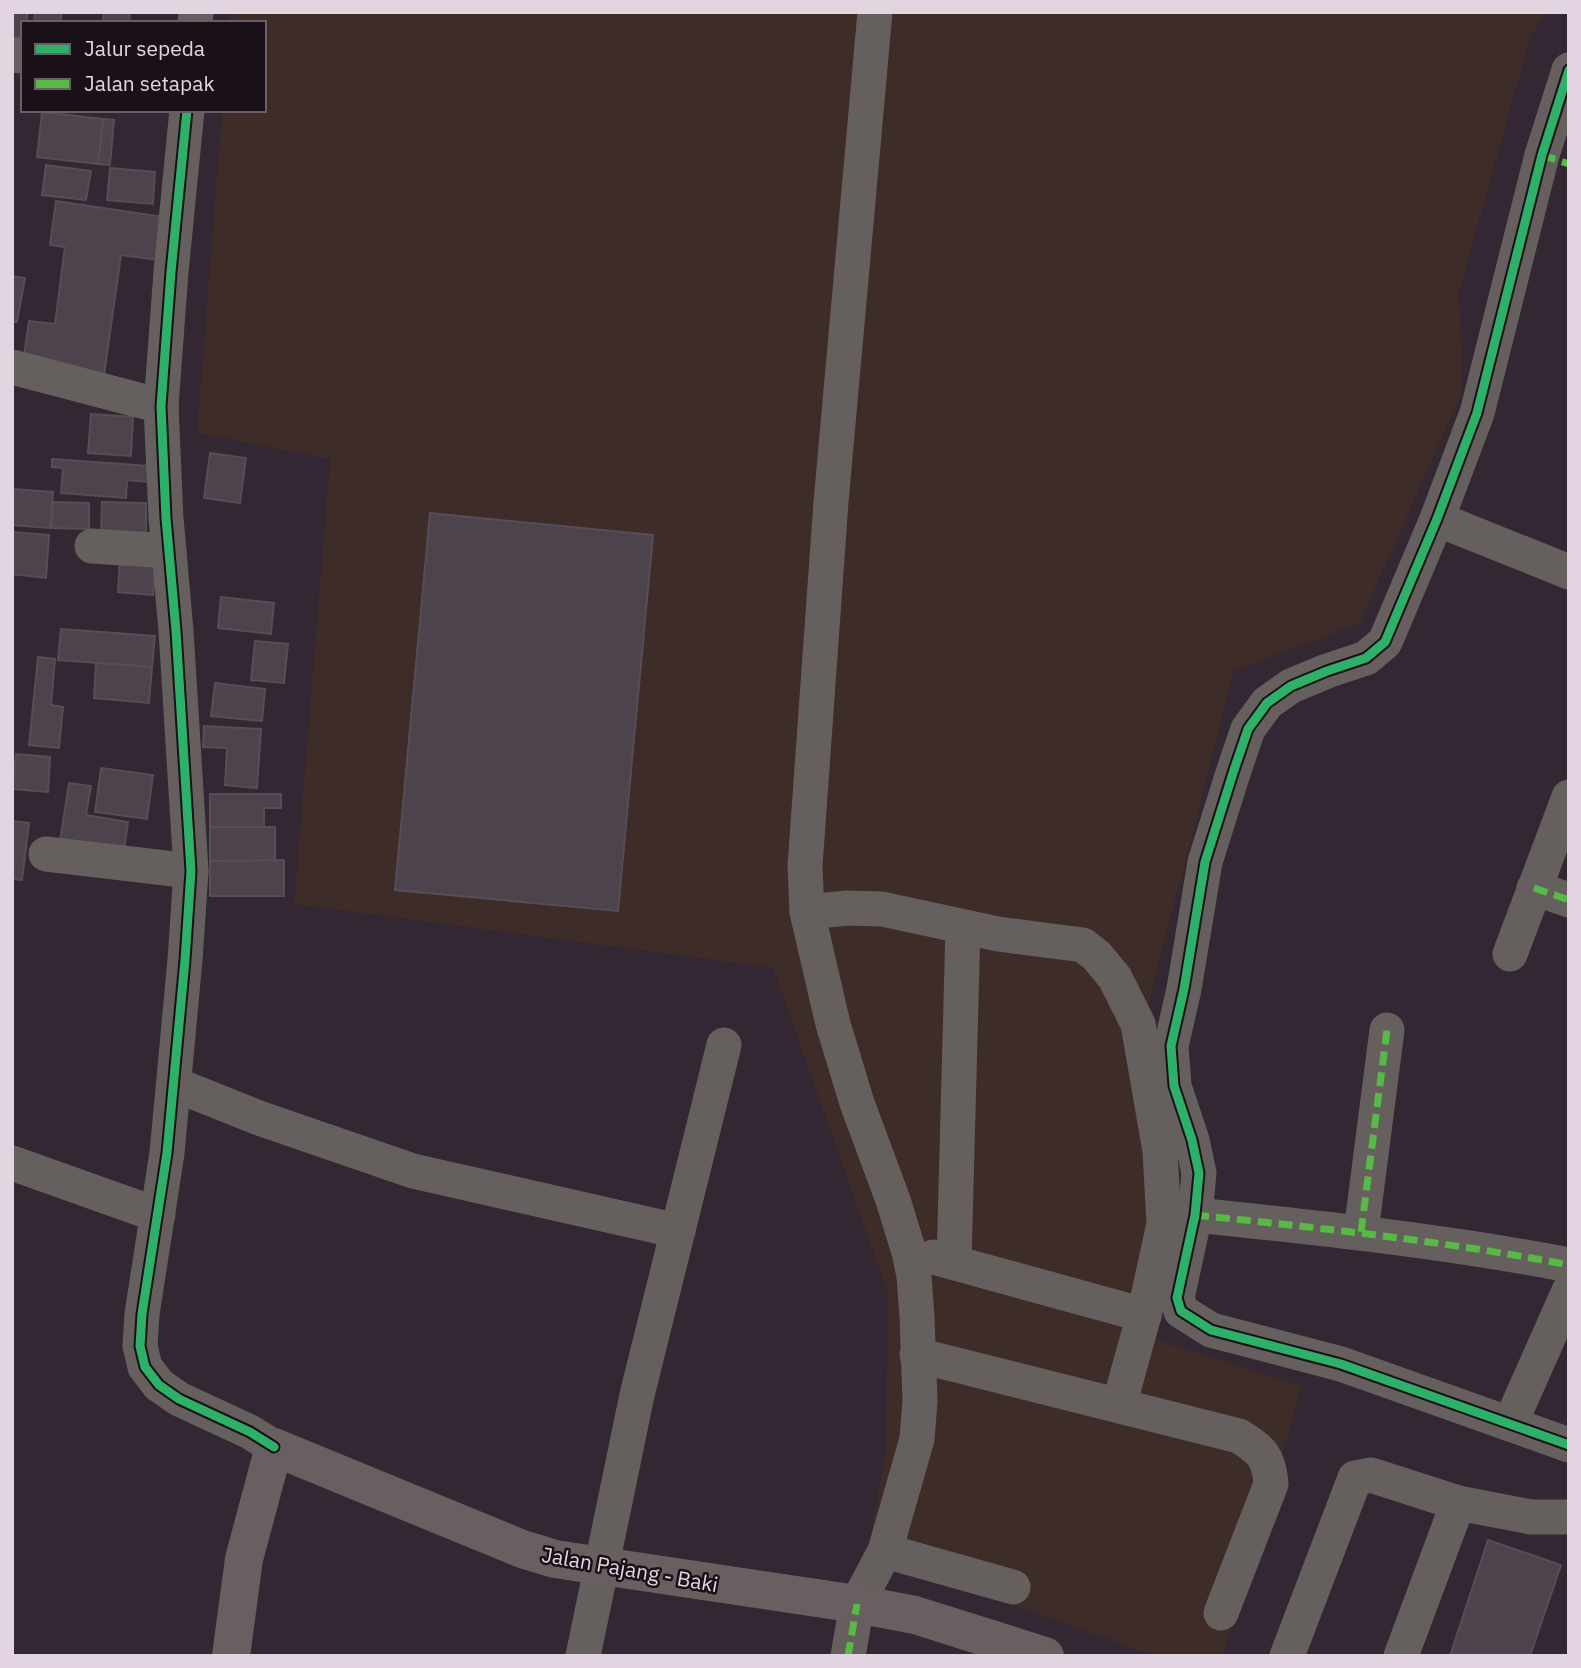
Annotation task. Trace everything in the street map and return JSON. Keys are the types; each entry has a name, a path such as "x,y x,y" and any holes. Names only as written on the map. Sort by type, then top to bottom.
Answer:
{"main road":[{"name":"Jalan Pajang - Baki","path":"274,1447 522,1549 555,1559 915,1615 1045,1656"},
{"path":"231,1656 244,1559 274,1447"}],"street":[{"path":"848,1656 857,1604 885,1551 917,1439 920,1401 915,1290 909,1252 893,1200 856,1103 841,1050 807,912 805,866 831,502 876,12"},
{"path":"1569,70 1555,160 1477,412 1437,519 1385,642 1366,658 1291,686 1267,702 1248,729 1205,862 1184,989 1171,1046 1174,1086 1192,1140 1199,1173 1195,1216 1177,1298 1181,1311 1211,1329 1340,1364 1569,1445"},
{"path":"187,112 161,406 191,871 174,1084 158,1215 142,1314 140,1346 145,1367 159,1385 179,1399 250,1432 274,1447"},
{"path":"12,367 161,406"},
{"path":"1437,519 1569,572"},
{"path":"92,546 169,551"},
{"path":"1510,954 1569,797"},
{"path":"46,854 191,871"},
{"path":"1534,888 1569,900"},
{"path":"807,912 847,908 882,909 998,934 1083,946 1097,956 1115,978 1138,1024 1160,1151 1164,1224 1144,1315 1119,1405"},
{"path":"954,1262 963,927"},
{"path":"1361,1232 1387,1030"},
{"path":"583,1656 637,1395 724,1045"},
{"path":"174,1084 259,1118 413,1171 678,1231"},
{"path":"12,1163 158,1215"},
{"path":"1195,1216 1361,1232 1478,1247 1569,1265"},
{"path":"909,1252 1144,1315"},
{"path":"1510,1424 1569,1291"},
{"path":"917,1355 1239,1436 1259,1449 1270,1466 1270,1484 1221,1613"},
{"path":"1287,1656 1355,1478 1371,1475 1458,1503 1531,1517 1569,1517"},
{"path":"1401,1656 1458,1503"},
{"path":"885,1551 1013,1587"}],"shaded area":[{"path":"230,12 1547,12 1531,36 1459,292 1463,390 1360,623 1234,671 1132,1069 1158,1197 1138,1334 1302,1386 1223,1656 1155,1656 867,1553 886,1451 888,1294 773,968 294,904 330,459 197,433 222,112 266,112 266,21 229,21"}],"building":[{"path":"12,12 28,12 26,21 21,21 21,39 12,37"},
{"path":"35,12 62,12 60,21 34,21"},
{"path":"104,12 130,12 129,21 103,21"},
{"path":"42,112 103,119 98,164 37,157"},
{"path":"103,119 114,120 110,165 98,164"},
{"path":"46,165 91,171 86,200 42,195"},
{"path":"110,168 155,172 153,204 107,200"},
{"path":"56,201 164,217 158,260 121,255 103,382 23,362 29,321 55,324 65,247 50,245"},
{"path":"12,276 25,278 17,322 12,322"},
{"path":"91,414 133,417 131,456 88,453"},
{"path":"210,453 246,458 240,503 204,498"},
{"path":"52,459 149,466 148,482 127,480 126,498 61,493 63,468 52,467"},
{"path":"12,489 53,492 50,528 12,525"},
{"path":"53,502 89,503 89,529 52,528"},
{"path":"102,502 146,503 146,537 101,536"},
{"path":"430,513 653,535 618,911 395,890"},
{"path":"13,532 49,535 46,578 12,574"},
{"path":"120,557 156,560 153,595 118,592"},
{"path":"221,597 274,603 271,634 218,628"},
{"path":"61,629 155,636 152,667 58,660"},
{"path":"255,641 288,644 284,683 251,680"},
{"path":"38,657 55,659 51,705 63,707 59,748 29,745"},
{"path":"96,663 152,667 149,703 94,698"},
{"path":"215,683 265,689 262,721 211,716"},
{"path":"204,726 261,729 257,788 225,785 227,748 203,747"},
{"path":"16,754 50,757 48,792 13,789"},
{"path":"101,768 153,775 147,819 95,812"},
{"path":"69,783 91,786 86,815 128,822 123,857 59,847"},
{"path":"210,794 281,794 281,808 264,808 264,827 210,827"},
{"path":"12,821 29,823 22,880 12,879"},
{"path":"210,827 275,827 275,861 210,861"},
{"path":"284,860 284,896 210,896 210,861"},
{"path":"1488,1540 1561,1565 1530,1656 1450,1656"}],"marked path":[{"path":"1542,155 1569,164"},
{"path":"1534,888 1569,900"},
{"path":"1361,1232 1387,1030"},
{"path":"1195,1215 1429,1242 1569,1265"},
{"path":"848,1656 857,1604"}],"cycle path":[{"path":"1569,70 1542,155 1477,413 1437,519 1385,642 1366,658 1291,686 1267,703 1248,729 1205,862 1184,989 1171,1046 1174,1086 1192,1140 1199,1173 1195,1215 1177,1298 1181,1311 1211,1330 1341,1364 1569,1445"},
{"path":"187,112 161,406 166,518 191,871 167,1153 142,1314 140,1346 145,1367 159,1385 179,1399 250,1432 274,1447"}]}
